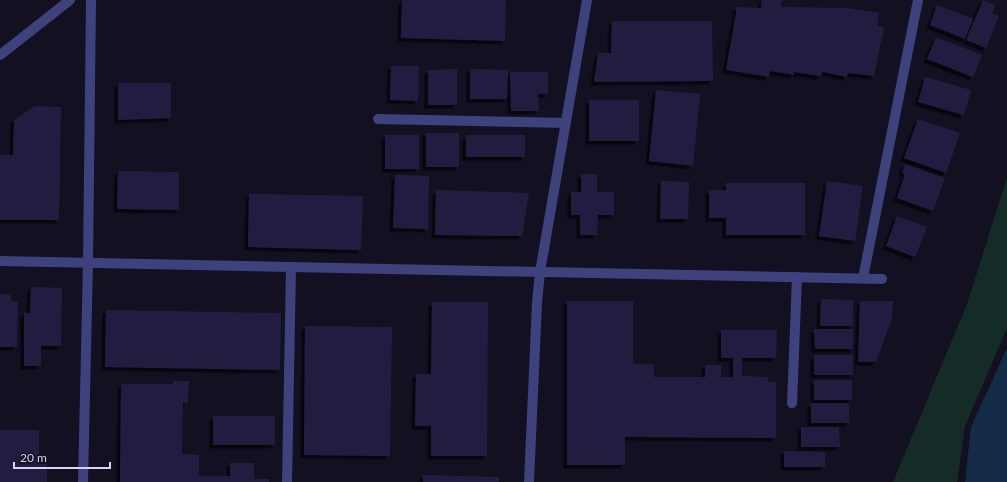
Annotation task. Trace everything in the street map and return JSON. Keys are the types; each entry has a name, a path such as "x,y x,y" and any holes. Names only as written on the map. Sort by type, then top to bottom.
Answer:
{"street":[{"path":"0,55 70,0"},
{"path":"83,482 88,263 91,0"},
{"path":"529,482 537,303 540,272 587,0"},
{"path":"863,278 918,0"},
{"path":"378,119 566,123"},
{"path":"0,261 882,279"},
{"path":"287,482 291,267"},
{"path":"792,403 797,277"}],"green space":[{"path":"1007,178 1007,328 965,426 957,482 893,482 967,304"}],"water":[{"path":"1007,348 1007,482 965,482 971,427"}],"building":[{"path":"402,0 506,0 505,41 401,38"},
{"path":"762,0 782,0 781,7 847,8 879,13 877,26 884,27 874,76 848,73 847,77 823,72 820,76 794,72 794,75 770,71 769,77 726,70 737,7 761,8"},
{"path":"983,0 995,5 992,14 999,16 986,48 966,40"},
{"path":"937,5 973,19 965,39 930,25"},
{"path":"612,21 712,21 713,81 594,82 598,53 611,53"},
{"path":"936,37 982,55 973,77 927,59"},
{"path":"391,66 419,66 418,101 390,100"},
{"path":"457,69 457,105 428,105 428,70"},
{"path":"470,69 508,70 507,99 470,99"},
{"path":"510,72 548,72 548,94 538,94 539,111 511,111"},
{"path":"925,77 971,90 964,115 918,102"},
{"path":"118,83 171,83 171,118 118,120"},
{"path":"656,90 700,94 693,166 649,161"},
{"path":"589,100 639,100 639,141 589,141"},
{"path":"35,106 61,107 59,220 0,220 0,155 13,155 14,120"},
{"path":"918,119 960,133 946,173 904,158"},
{"path":"426,133 459,133 459,167 426,167"},
{"path":"385,135 419,135 419,169 385,169"},
{"path":"466,135 525,135 525,157 466,157"},
{"path":"905,164 945,178 933,211 897,198 905,174 902,173"},
{"path":"118,171 179,172 179,210 117,209"},
{"path":"581,174 597,174 597,192 614,192 614,215 598,215 597,235 580,235 580,215 571,215 571,192 581,192"},
{"path":"395,175 429,176 428,229 393,228"},
{"path":"661,181 689,182 688,219 660,219"},
{"path":"827,181 863,186 855,241 819,236"},
{"path":"726,183 805,183 805,235 726,235 726,218 709,218 709,190 726,190"},
{"path":"436,190 529,193 522,236 435,235"},
{"path":"249,194 363,196 361,250 248,247"},
{"path":"897,216 927,227 915,257 886,246"},
{"path":"31,287 62,288 61,346 41,346 41,366 24,366 24,313 30,313"},
{"path":"0,294 11,295 11,301 18,302 17,347 0,347"},
{"path":"821,299 853,300 853,326 820,326"},
{"path":"567,301 633,301 633,364 654,364 654,377 705,377 705,365 721,365 721,377 733,377 733,358 721,358 721,330 777,330 776,358 742,358 742,376 768,377 768,382 776,382 776,438 625,437 625,465 567,465"},
{"path":"860,301 893,301 892,319 876,362 858,362"},
{"path":"432,302 488,302 487,456 431,456 431,426 415,426 416,374 431,374"},
{"path":"106,310 281,313 280,370 105,367"},
{"path":"305,326 392,327 390,456 304,455"},
{"path":"814,329 853,329 853,349 815,349"},
{"path":"814,355 853,355 853,375 814,375"},
{"path":"814,380 852,380 852,400 814,400"},
{"path":"173,381 189,381 188,403 183,403 182,454 199,455 199,476 230,476 230,463 254,463 254,479 269,479 269,482 120,482 121,384 173,384"},
{"path":"811,403 849,403 849,423 811,423"},
{"path":"213,416 275,416 275,445 213,445"},
{"path":"801,427 839,427 840,447 801,447"},
{"path":"0,430 39,430 39,461 47,461 47,482 0,482"},
{"path":"784,451 825,452 825,467 784,467"},
{"path":"423,475 499,477 499,482 423,482"}]}
